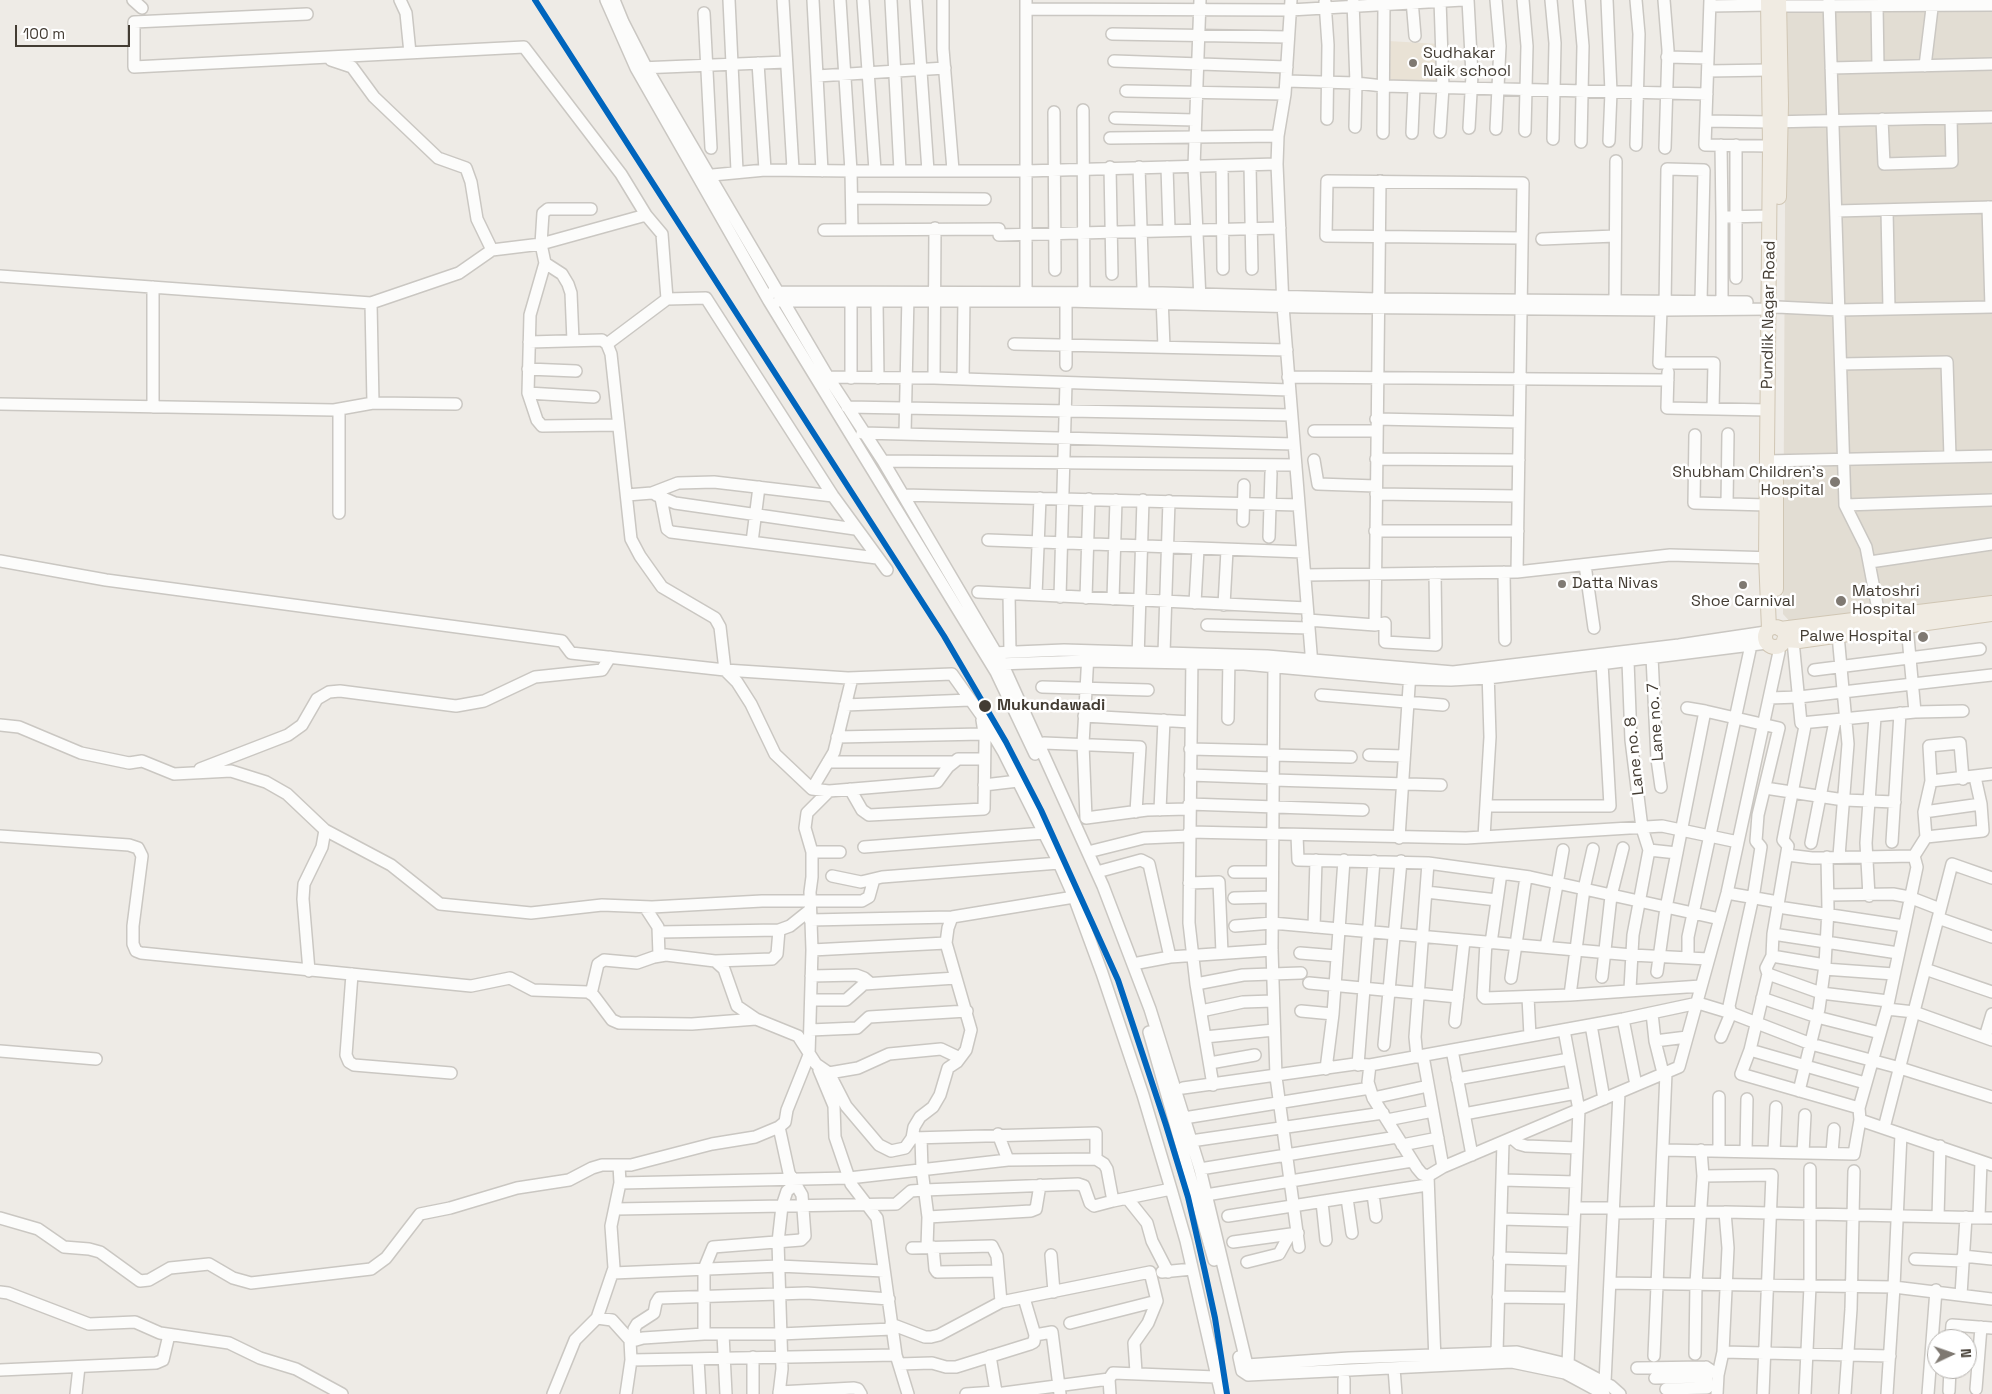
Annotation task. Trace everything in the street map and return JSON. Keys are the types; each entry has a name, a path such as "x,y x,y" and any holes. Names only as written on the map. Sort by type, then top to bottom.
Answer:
{"main road":[{"name":"Pundlik Nagar Road","path":"1771,558 1772,306 1770,146 1776,122 1769,70 1774,3"},
{"name":"Pundlik Nagar Road","path":"1774,3 1776,122 1768,410 1772,461 1767,505 1777,636"},
{"path":"1777,636 1881,623 1992,603"},
{"path":"1777,636 1838,635 1881,623 1907,626 1992,614"}],"street":[{"path":"133,0 142,8"},
{"path":"400,0 406,13 410,53"},
{"path":"606,0 641,68 704,176 781,297 862,433 883,461 903,495 994,659 1088,852 1150,1009 1200,1169 1246,1369"},
{"path":"614,0 641,68"},
{"path":"729,0 737,172"},
{"path":"783,0 793,170"},
{"path":"813,0 822,171"},
{"path":"840,0 846,75 852,230"},
{"path":"863,0 875,170"},
{"path":"891,0 900,171"},
{"path":"916,0 928,170"},
{"path":"943,0 945,68 953,170"},
{"path":"1026,296 1024,171 1026,5 1381,4 1463,0"},
{"path":"1468,0 1471,29 1469,128"},
{"path":"1496,0 1500,46 1496,129"},
{"path":"1523,0 1526,89 1525,131"},
{"path":"1552,0 1555,43 1553,139"},
{"path":"1579,0 1584,46 1581,142"},
{"path":"1607,0 1611,92 1609,141"},
{"path":"1636,0 1639,34 1636,145"},
{"path":"1664,0 1667,57 1665,148"},
{"path":"1440,1 1443,87 1440,132"},
{"path":"1412,2 1414,36"},
{"path":"1770,146 1705,145 1710,3 1829,3 1877,6 1933,3 1992,5"},
{"path":"1829,3 1845,505 1866,547 1881,623"},
{"path":"1926,66 1933,3"},
{"path":"1200,4 1194,120 1196,229 1200,299"},
{"path":"1325,4 1328,45 1327,119"},
{"path":"1353,4 1356,83 1355,127"},
{"path":"1381,4 1383,133"},
{"path":"1291,5 1285,94 1278,136 1277,164 1288,377 1312,664"},
{"path":"1877,6 1878,67"},
{"path":"704,13 712,148"},
{"path":"307,14 134,22 134,66 324,58 524,46 621,174 646,215 662,234 666,299"},
{"path":"1112,34 1199,37 1288,37"},
{"path":"1667,57 1708,58"},
{"path":"324,58 352,67 374,97 438,158 466,168 471,182 477,219 492,250"},
{"path":"1114,61 1287,67"},
{"path":"641,68 786,62"},
{"path":"758,63 765,170"},
{"path":"1831,68 1992,64"},
{"path":"817,76 945,68"},
{"path":"1708,71 1769,70"},
{"path":"1286,81 1356,83 1383,86 1707,94"},
{"path":"1412,133 1414,86"},
{"path":"1126,91 1285,94"},
{"path":"1083,110 1084,297"},
{"path":"1054,112 1055,270"},
{"path":"1706,121 1776,122 1992,117"},
{"path":"1115,118 1194,120"},
{"path":"1882,119 1884,164 1952,162 1951,118"},
{"path":"1110,138 1278,136"},
{"path":"1721,145 1722,302"},
{"path":"1736,145 1736,278"},
{"path":"1615,301 1616,161"},
{"path":"704,176 765,170 1024,171 1277,164"},
{"path":"1250,165 1252,268"},
{"path":"1222,166 1223,269"},
{"path":"1139,167 1143,288"},
{"path":"1167,167 1169,230"},
{"path":"1110,168 1112,274"},
{"path":"1702,301 1704,170 1666,170 1664,307 1659,363 1714,363 1714,409"},
{"path":"704,176 767,296 994,659 1091,874 1144,1013 1248,1374 1344,1373 1394,1368 1435,1360 1496,1352 1517,1352 1620,1394"},
{"path":"1517,572 1523,183 1326,181 1326,236 1521,238"},
{"path":"1375,625 1376,377 1380,182"},
{"path":"852,198 985,199"},
{"path":"1520,304 1615,301 1664,307 1702,301 1839,310 1992,307 1990,207 1836,211"},
{"path":"591,209 548,209 543,213 542,244 545,263 530,315 528,393 537,420 542,426 618,425"},
{"path":"1887,210 1890,309"},
{"path":"0,276 371,303 459,273 492,250 542,244 646,215"},
{"path":"1722,216 1770,216"},
{"path":"934,378 935,228"},
{"path":"824,230 999,229 999,235 1055,232 1280,228"},
{"path":"1542,239 1614,236"},
{"path":"545,263 562,274 568,284 574,341"},
{"path":"153,287 153,406"},
{"path":"607,344 666,299 699,296 706,298 833,496 855,529 887,570"},
{"path":"767,296 851,298 1026,296 1377,304 1664,307 1772,306"},
{"path":"1026,296 1066,300 1084,297"},
{"path":"851,298 877,302 908,297"},
{"path":"905,434 908,297"},
{"path":"963,379 964,297"},
{"path":"851,298 851,378"},
{"path":"1162,298 1164,347"},
{"path":"1066,300 1066,365"},
{"path":"877,302 878,378"},
{"path":"371,303 373,403"},
{"path":"529,342 602,340 607,344 611,354 631,539 640,556 662,587 716,618 720,627 725,670 737,682 750,704 774,754 812,789 829,791 937,782 948,766 958,759 983,759"},
{"path":"1014,344 1287,350"},
{"path":"1841,364 1947,362 1950,457"},
{"path":"1668,363 1668,408 1768,410"},
{"path":"528,369 576,371"},
{"path":"828,377 934,378 1289,390"},
{"path":"1288,377 1668,380"},
{"path":"1060,597 1066,383"},
{"path":"528,393 594,397"},
{"path":"0,404 339,409 373,403 456,404"},
{"path":"847,407 1292,415"},
{"path":"339,409 339,512"},
{"path":"1376,418 1519,422"},
{"path":"1314,431 1376,431"},
{"path":"862,433 1294,444"},
{"path":"1727,504 1728,434"},
{"path":"1695,435 1694,503 1767,505"},
{"path":"1772,461 1992,456"},
{"path":"1376,459 1519,460"},
{"path":"1314,460 1318,484 1376,490 1518,496"},
{"path":"883,461 1296,465"},
{"path":"1269,537 1271,473"},
{"path":"657,496 678,483 714,482 833,496"},
{"path":"1243,521 1244,485"},
{"path":"752,542 758,487"},
{"path":"627,494 657,496 675,503 855,529"},
{"path":"903,495 1299,505"},
{"path":"657,496 667,529 671,532 878,558"},
{"path":"1036,596 1040,498"},
{"path":"1086,598 1089,499"},
{"path":"1113,599 1116,500"},
{"path":"1138,657 1143,500"},
{"path":"1845,505 1992,500"},
{"path":"1164,653 1169,501"},
{"path":"1375,531 1518,531"},
{"path":"988,540 1303,552"},
{"path":"1870,562 1992,544"},
{"path":"1196,603 1198,549"},
{"path":"1224,604 1227,550"},
{"path":"1305,575 1517,572 1670,556 1771,558"},
{"path":"0,561 106,580 562,641 571,653 725,670 852,678 952,674 982,716 1018,781 1074,897 1143,1095 1171,1189 1221,1394"},
{"path":"1585,565 1594,628"},
{"path":"1504,572 1504,640"},
{"path":"978,592 1224,604 1308,619 1375,625 1385,623 1385,642 1436,645 1435,573"},
{"path":"1009,594 1010,652"},
{"path":"1206,625 1308,619"},
{"path":"1907,626 1915,712"},
{"path":"1838,635 1848,744 1839,856"},
{"path":"994,659 1010,652 1274,661 1409,674 1488,674 1628,661 1686,649 1750,645 1777,636"},
{"path":"1488,674 1777,636"},
{"path":"1777,636 1799,697 1801,723 1805,726 1783,840 1788,846 1772,934 1772,956 1766,968 1768,974 1750,1050 1741,1074 1858,1108"},
{"path":"1228,1216 1373,1194 1427,1181 1443,1167 1679,1067 1727,893 1769,698 1777,636"},
{"path":"1688,958 1688,937 1750,645"},
{"path":"1814,670 1980,649"},
{"path":"1138,657 1164,653 1192,658"},
{"path":"994,659 1087,656"},
{"path":"1086,818 1083,744 1087,656"},
{"path":"191,772 288,736 302,725 318,700 328,692 340,691 456,706 484,701 535,677 602,670 610,657"},
{"name":"Lane no. 7","path":"1652,657 1657,759 1662,787"},
{"path":"1192,658 1189,923 1196,984 1213,1085"},
{"path":"1228,718 1229,659"},
{"path":"1274,661 1272,950 1276,1077 1294,1207 1294,1234 1299,1247"},
{"name":"Lane no. 8","path":"1628,661 1631,740 1642,828 1649,850"},
{"path":"1486,806 1610,806 1602,664"},
{"path":"1399,838 1409,674"},
{"path":"1484,837 1490,737 1488,674"},
{"path":"1769,698 1799,697 1992,675"},
{"path":"812,789 834,752 852,678"},
{"path":"1042,687 1148,690"},
{"path":"1321,694 1443,704"},
{"path":"845,705 970,700"},
{"path":"1687,708 1779,728 1756,828 1756,841 1761,847 1753,897 1729,1006 1731,1013 1721,1037"},
{"path":"1656,972 1666,908 1705,711"},
{"path":"1801,723 1847,720 1900,713 1963,711"},
{"path":"1892,842 1900,713"},
{"path":"850,789 862,810 869,815 984,809 982,716"},
{"path":"1084,716 1191,722"},
{"path":"1869,896 1866,856 1876,716"},
{"path":"1160,810 1164,720"},
{"path":"1811,843 1835,721"},
{"path":"0,725 19,726 82,753 129,763 142,761 174,774 231,771 266,782 287,794 325,830 391,865 440,904 531,913 602,906 645,907 762,901 810,911 952,917 1074,897"},
{"path":"837,737 983,734"},
{"path":"1044,743 1140,747 1136,812"},
{"path":"1664,1150 1854,1154 1860,1120 1858,1108 1888,1005 1909,896 1917,867 1914,856 1926,837 1924,812 1931,781 1929,746 1960,743 1963,779"},
{"path":"1190,749 1351,757"},
{"path":"1369,755 1404,756"},
{"path":"828,762 954,762"},
{"path":"1931,781 1963,779 1992,774"},
{"path":"1190,775 1441,785"},
{"path":"1926,837 1983,831 1981,804 1975,777"},
{"path":"984,785 1018,781"},
{"path":"1765,788 1844,800 1895,802"},
{"path":"0,1218 38,1228 64,1247 89,1248 100,1252 140,1281 149,1280 170,1268 209,1264 234,1278 251,1283 371,1269 386,1258 416,1216 420,1214 450,1208 517,1188 569,1180 602,1165 631,1166 712,1144 754,1137 779,1128 785,1122 787,1110 812,1060 810,1030 812,950 810,911 812,852 805,828 807,814 829,791"},
{"path":"1924,812 1981,804"},
{"path":"1075,825 1086,818 1189,806 1363,810"},
{"path":"1088,852 1144,838 1189,834 1273,834 1399,838 1484,837 1662,826 1738,842"},
{"path":"309,971 303,899 304,884 322,848 325,830"},
{"path":"864,847 1044,833"},
{"path":"1298,835 1298,860 1428,863 1501,873 1557,883 1720,919"},
{"path":"0,836 129,845 138,848 142,856 133,926 133,944 136,951 141,953 476,986 510,978 533,990 591,994 612,1020 619,1023 692,1024 756,1019"},
{"path":"1602,976 1603,952 1611,896 1623,848"},
{"path":"1570,995 1584,890 1593,849"},
{"path":"1546,947 1563,850"},
{"path":"1630,989 1632,955 1639,902 1649,850 1678,853"},
{"path":"812,852 840,852"},
{"path":"1787,855 1827,857 1914,856"},
{"path":"1799,1091 1821,993 1828,914 1827,857"},
{"path":"1097,872 1141,860 1149,864 1170,957"},
{"path":"1314,927 1316,860"},
{"path":"1326,1069 1333,1014 1344,860"},
{"path":"1358,1065 1374,861"},
{"path":"1384,1045 1401,862"},
{"path":"832,876 856,882 1059,863"},
{"path":"1428,863 1415,1037 1428,1086 1443,1167"},
{"path":"1884,1128 1952,864 1992,878"},
{"path":"1234,872 1272,872"},
{"path":"1501,873 1488,943 1484,998 1570,995 1630,989 1701,986"},
{"path":"1511,978 1526,877"},
{"path":"659,932 779,930 790,926 810,911 866,900 869,897 874,879"},
{"path":"1189,883 1219,882 1222,953"},
{"path":"1426,892 1497,900"},
{"path":"1727,893 1828,914 1904,926"},
{"path":"1828,895 1869,896 1893,894 1909,896 1939,913 1992,937"},
{"path":"1234,898 1272,898"},
{"path":"645,907 659,932 659,955"},
{"path":"952,917 946,943 971,1030 966,1050 948,1068 940,1095 933,1107 920,1117 914,1128 922,1170 930,1247 935,1269 937,1272 998,1271"},
{"path":"1235,926 1272,923 1632,955 1708,959"},
{"path":"591,994 598,964 602,961 637,963 659,955 715,961 772,959 777,954 779,930"},
{"path":"1772,934 1898,953"},
{"path":"1454,1022 1464,941"},
{"path":"812,950 946,943"},
{"path":"1133,964 1170,957 1272,950"},
{"path":"1300,953 1337,956"},
{"path":"1772,956 1824,967 1894,974"},
{"path":"715,961 724,969 737,1006 756,1019 798,1036 823,1077 834,1106 835,1136 849,1178 877,1218 891,1326 897,1359 908,1394"},
{"path":"1925,969 1992,992"},
{"path":"1196,984 1243,975 1301,973"},
{"path":"352,974 346,1055 349,1062 354,1065 451,1074"},
{"path":"1768,974 1821,993 1888,1005 1914,1012 1988,1038 1992,1014"},
{"path":"811,976 856,975 870,983"},
{"path":"811,1000 846,1000 859,986 870,983 956,978"},
{"path":"1308,983 1458,997"},
{"path":"1528,997 1530,1036"},
{"path":"1762,998 1817,1017 1880,1033"},
{"path":"1201,1010 1243,1002 1273,1000"},
{"path":"1183,1088 1370,1065 1623,1019 1698,1003 1756,1022 1811,1044 1900,1068 1992,1097"},
{"path":"810,1030 857,1028 869,1017 967,1011"},
{"path":"1301,1011 1333,1014"},
{"path":"1652,1013 1655,1041 1664,1073 1664,1150 1654,1356"},
{"path":"1623,1019 1636,1085"},
{"path":"1591,1025 1604,1099"},
{"path":"1206,1037 1274,1030"},
{"path":"1564,1030 1579,1110 1568,1364"},
{"path":"1655,1041 1687,1037"},
{"path":"829,1073 858,1068 889,1054 941,1049 960,1058"},
{"path":"1452,1050 1472,1155"},
{"path":"1750,1050 1865,1083"},
{"path":"0,1051 96,1059"},
{"path":"1210,1064 1255,1055"},
{"path":"1457,1079 1569,1059"},
{"path":"812,1060 829,1073 846,1106 879,1145 891,1151 905,1148 917,1138 998,1134 1096,1133 1096,1159"},
{"path":"1370,1065 1368,1077 1371,1093 1399,1141 1427,1181 1435,1360"},
{"path":"1184,1118 1279,1102 1428,1086"},
{"path":"1464,1114 1576,1093"},
{"path":"1604,1388 1619,1093"},
{"path":"1719,1097 1719,1150"},
{"path":"1746,1151 1747,1100"},
{"path":"1774,1152 1776,1107"},
{"path":"1191,1141 1283,1128 1433,1111"},
{"path":"1803,1153 1805,1115"},
{"path":"1860,1120 1940,1146 1987,1164 1979,1216"},
{"path":"704,1334 704,1269 713,1247 804,1238 807,1231 801,1192 794,1182 779,1128"},
{"path":"1832,1153 1834,1129"},
{"path":"998,1134 1008,1160"},
{"path":"1887,1394 1901,1134"},
{"path":"1200,1169 1286,1154 1438,1138"},
{"path":"1508,1140 1526,1146 1577,1148"},
{"path":"1496,1352 1502,1180 1508,1140"},
{"path":"1938,1217 1940,1146"},
{"path":"1695,1354 1696,1283 1703,1176 1701,1150"},
{"path":"620,1183 794,1182 849,1178 1008,1160 1096,1159 1104,1164 1107,1169 1113,1201"},
{"path":"1206,1195 1412,1161"},
{"path":"553,1394 575,1340 597,1318 613,1274 614,1263 610,1226 616,1209 620,1183 618,1165"},
{"path":"1805,1394 1810,1286 1810,1169"},
{"path":"1845,1394 1854,1214 1854,1171"},
{"path":"1703,1176 1772,1175 1763,1394"},
{"path":"1502,1180 1576,1182"},
{"path":"794,1182 787,1192 782,1206 778,1242 781,1356 779,1393 854,1388 858,1389 861,1394"},
{"path":"616,1209 896,1204 911,1191 1078,1184 1084,1186 1090,1203 1094,1206 1171,1189"},
{"path":"928,1218 1031,1211 1036,1209 1040,1185"},
{"path":"1373,1194 1376,1217"},
{"path":"1127,1198 1147,1223 1152,1241 1168,1272"},
{"path":"1347,1198 1352,1233"},
{"path":"1322,1202 1326,1240"},
{"path":"1575,1208 1660,1213 1770,1212 1938,1217 1979,1216 1992,1218"},
{"path":"1710,1373 1640,1368 1655,1378 1668,1391 1707,1388 1710,1373 1723,1352 1728,1248 1725,1212"},
{"path":"1961,1295 1966,1217"},
{"path":"1501,1219 1574,1220"},
{"path":"1233,1242 1294,1234"},
{"path":"1247,1262 1279,1254 1294,1234"},
{"path":"912,1248 992,1246 997,1256 1001,1302"},
{"path":"1050,1255 1054,1292"},
{"path":"1500,1258 1572,1260"},
{"path":"1915,1259 1992,1259"},
{"path":"613,1274 779,1266 884,1271"},
{"path":"597,1318 612,1320 633,1340 704,1334 780,1334 891,1326 925,1337 931,1337 1001,1302 1150,1272 1192,1269"},
{"path":"1136,1372 1134,1343 1148,1323 1157,1301 1150,1272"},
{"path":"1610,1283 1894,1287 1936,1290 1992,1299"},
{"path":"1928,1394 1936,1290"},
{"path":"0,1292 8,1293 89,1324 135,1322 160,1333 229,1343 260,1358 301,1372 342,1394"},
{"path":"626,1394 634,1329 637,1324 652,1316 659,1298 807,1293 889,1299"},
{"path":"1498,1297 1571,1298"},
{"path":"631,1360 781,1356 897,1359 932,1363 950,1368 1034,1342 1035,1335 1024,1298"},
{"path":"1070,1323 1157,1301"},
{"path":"1952,1329 1952,1324 1987,1327 1976,1389"},
{"path":"1035,1335 1052,1332 1059,1389"},
{"path":"723,1334 726,1394"},
{"path":"0,1370 161,1362 169,1335"},
{"path":"1723,1352 1890,1356"},
{"path":"990,1356 996,1393"},
{"path":"753,1357 753,1394"},
{"path":"1246,1369 1345,1358 1568,1364 1604,1388"},
{"path":"1344,1394 1345,1358"},
{"path":"698,1359 700,1394"},
{"path":"76,1394 78,1367"},
{"path":"1394,1368 1396,1394"},
{"path":"1110,1394 1109,1379 1113,1373 1136,1372 1216,1377"},
{"path":"1655,1378 1710,1373"},
{"path":"1710,1373 1717,1394"},
{"path":"966,1394 1059,1389 1109,1379"},
{"path":"1949,1391 1950,1379"}],"shaded area":[{"path":"1786,0 1992,0 1992,596 1792,624 1783,614"},
{"name":"Sudhakar Naik school","path":"1388,41 1440,44 1439,82 1386,82"}],"transit line":[{"path":"535,0 944,636 1006,742 1041,810 1118,980 1166,1125 1188,1197 1215,1318 1227,1394"}],"place":[{"name":"Sudhakar Naik school","path":"1413,63"},
{"name":"Shubham Children's Hospital","path":"1835,482"},
{"name":"Datta Nivas","path":"1562,584"},
{"name":"Shoe Carnival","path":"1743,585"},
{"name":"Matoshri Hospital","path":"1841,601"},
{"name":"Palwe Hospital","path":"1923,637"},
{"name":"Mukundawadi","path":"985,706"}]}
